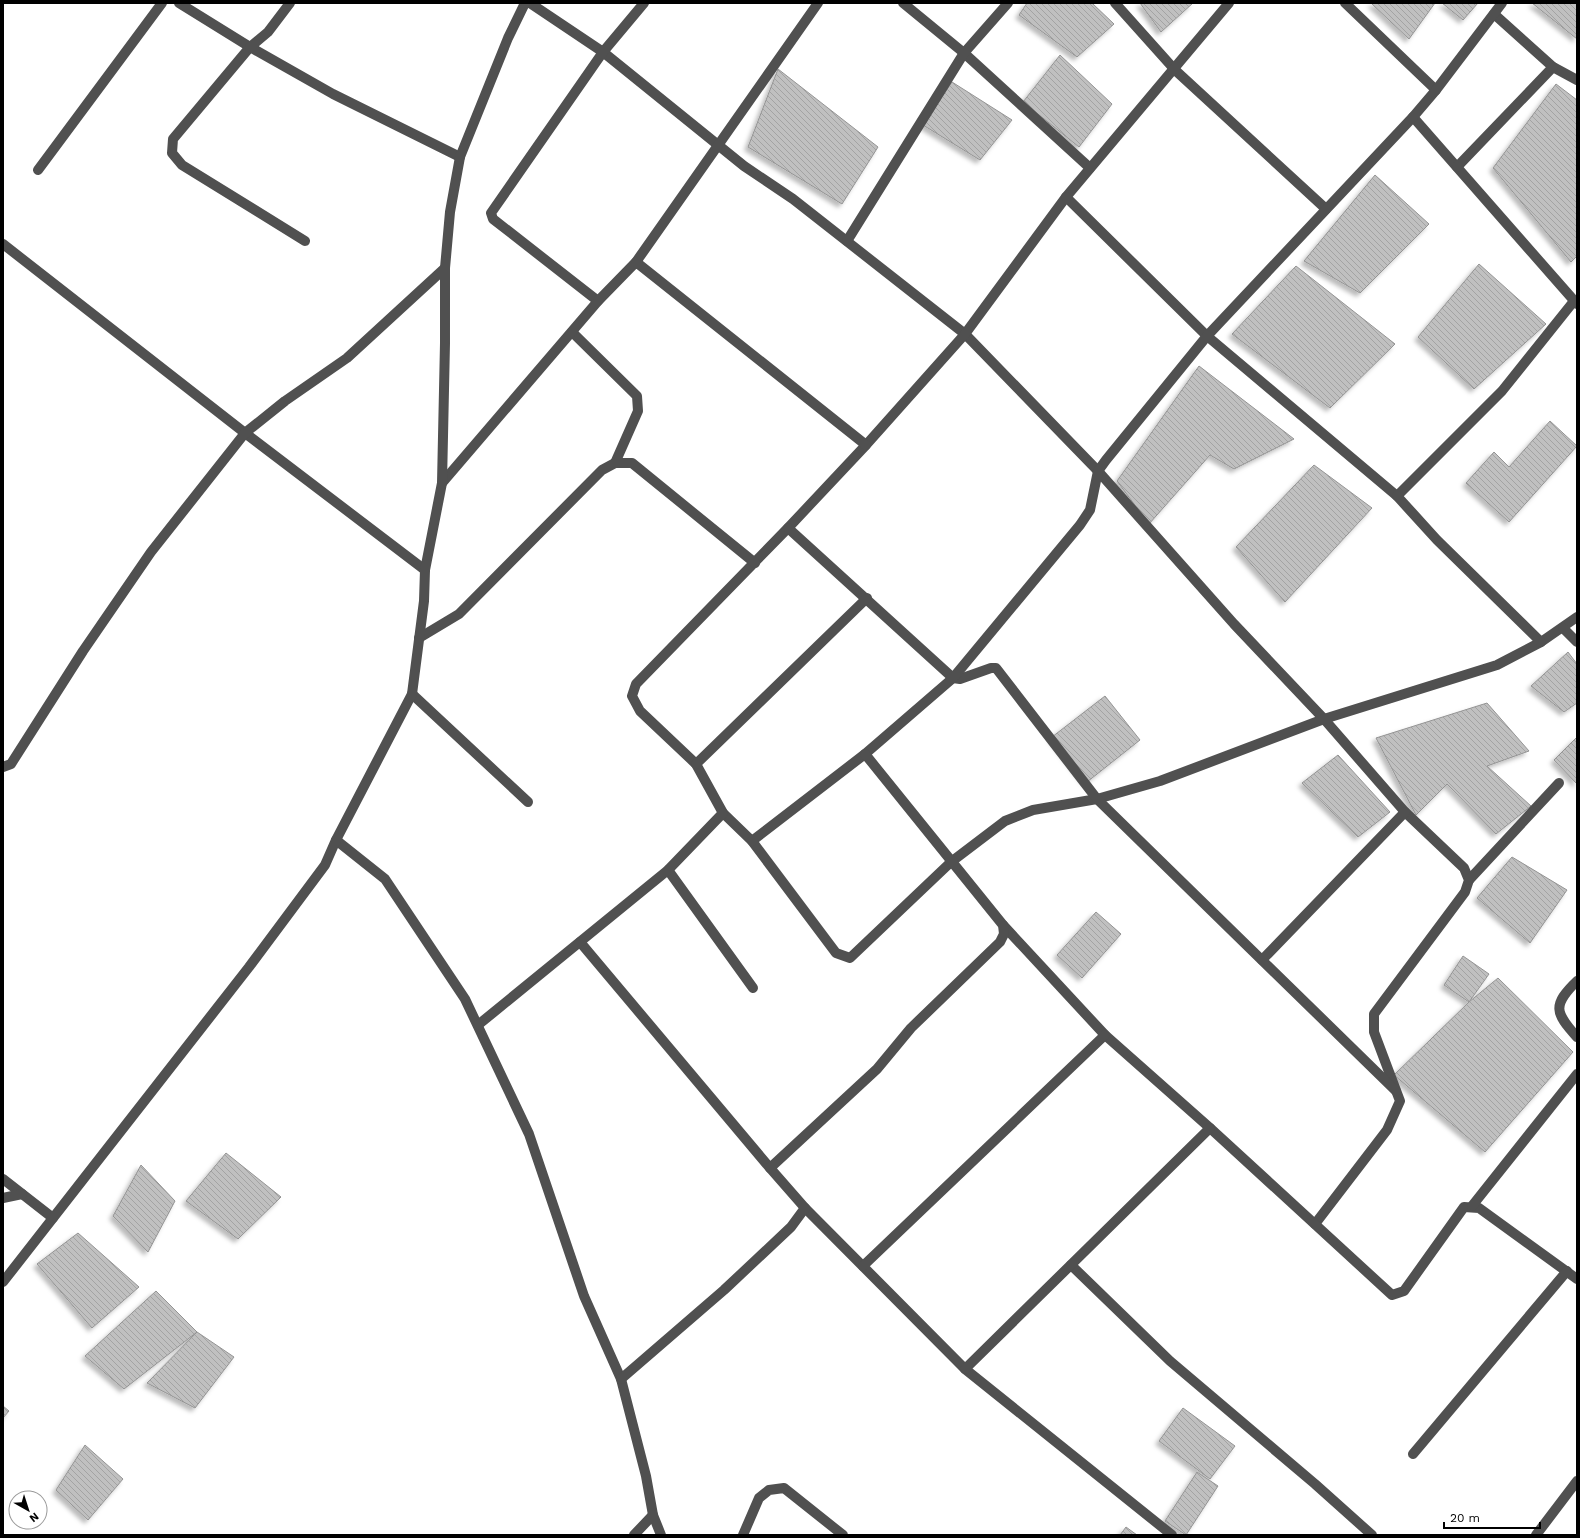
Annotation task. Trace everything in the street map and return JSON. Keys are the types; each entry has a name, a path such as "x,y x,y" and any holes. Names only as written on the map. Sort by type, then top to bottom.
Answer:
{"street":[{"path":"38,170 162,3"},
{"path":"178,3 250,47 333,94 460,157"},
{"path":"290,3 268,32 250,47 173,139 172,153 182,165 305,241"},
{"path":"3,1282 249,967 325,865 336,840 412,694 425,570 442,483 445,268 450,212 460,157 508,38 525,3"},
{"path":"530,3 603,52 717,144 847,240 965,334 1098,470 1234,624 1324,719 1405,812 1464,868 1469,880"},
{"path":"598,301 493,219 492,213 603,52 644,3"},
{"path":"442,483 598,301 636,262 717,144 818,3"},
{"path":"903,3 964,53 1090,168"},
{"path":"847,240 964,53 1008,3"},
{"path":"1115,3 1174,70 1326,210"},
{"path":"1229,3 1066,197 965,334 866,445 788,528 636,684 632,696 640,711 696,764 723,813 752,841 836,953 850,958 951,862 1005,821 1033,810 1097,798 1160,782 1324,719 1497,665 1541,642 1564,628 1577,617"},
{"path":"1345,3 1436,90"},
{"path":"752,841 864,754 953,678 1090,510 1098,470 1207,336 1413,117 1436,90 1502,3"},
{"path":"1494,14 1553,67 1577,80"},
{"path":"1457,167 1553,67"},
{"path":"1397,496 1502,391 1576,303 1413,117"},
{"path":"1066,197 1207,336 1397,496 1437,540 1541,642"},
{"path":"3,244 245,434 425,570"},
{"path":"636,262 866,445"},
{"path":"3,767 11,764 83,651 151,552 245,434 285,401 347,358 445,268"},
{"path":"572,332 637,396 638,411 615,463"},
{"path":"419,638 459,614 602,470 615,463 632,463 754,563"},
{"path":"788,528 867,598 953,678 960,679 991,668 996,668 1097,798 1398,1093"},
{"path":"696,764 867,598"},
{"path":"1564,628 1577,642"},
{"path":"412,694 528,802"},
{"path":"864,754 1003,925 1104,1035 1210,1128 1392,1294 1404,1291 1464,1207 1472,1206 1479,1208 1567,1271 1577,1280"},
{"path":"1315,1224 1387,1130 1400,1101 1374,1032 1374,1014 1465,892 1469,880 1559,783"},
{"path":"1262,960 1405,812"},
{"path":"478,1026 668,870 723,813"},
{"path":"336,840 385,879 465,999 529,1134 584,1296 621,1379 646,1476 653,1515 660,1535"},
{"path":"668,870 753,988"},
{"path":"770,1168 877,1069 911,1028 1000,942 1004,934 1003,925"},
{"path":"580,942 770,1168 862,1266 965,1369 1172,1535"},
{"path":"1577,981 1566,991 1559,1007 1562,1021 1577,1037"},
{"path":"862,1266 1104,1035"},
{"path":"1472,1206 1577,1074"},
{"path":"965,1369 1210,1128"},
{"path":"3,1179 53,1218"},
{"path":"3,1198 22,1194"},
{"path":"621,1379 724,1290 791,1227 806,1208"},
{"path":"1071,1265 1170,1361 1315,1484 1371,1535"},
{"path":"1413,1454 1567,1271"},
{"path":"1536,1535 1577,1481"},
{"path":"743,1535 760,1498 769,1490 784,1488 843,1535"},
{"path":"634,1535 653,1515"}],"building":[{"path":"1027,3 1092,3 1114,24 1077,57 1019,15"},
{"path":"1140,3 1193,3 1161,32"},
{"path":"1371,3 1435,3 1409,39"},
{"path":"1442,3 1478,3 1463,20"},
{"path":"1532,3 1577,3 1577,39"},
{"path":"1060,55 1112,104 1079,147 1023,102"},
{"path":"778,69 878,147 842,204 748,147"},
{"path":"952,82 1012,120 980,160 923,125"},
{"path":"1556,84 1577,100 1577,256 1571,262 1493,168"},
{"path":"1375,175 1429,224 1360,293 1304,261"},
{"path":"1479,264 1546,324 1474,389 1418,337"},
{"path":"1296,266 1395,344 1330,408 1232,334"},
{"path":"1199,366 1294,439 1234,469 1210,455 1149,524 1117,481"},
{"path":"1550,421 1577,446 1509,522 1466,483 1494,452 1509,467"},
{"path":"1314,465 1372,508 1285,602 1236,547"},
{"path":"1568,652 1577,664 1577,703 1564,712 1531,686"},
{"path":"1105,696 1140,740 1087,782 1052,737"},
{"path":"1487,703 1529,751 1487,766 1531,806 1496,834 1447,784 1416,815 1376,738"},
{"path":"1577,737 1577,784 1554,760"},
{"path":"1338,755 1390,812 1358,837 1302,783"},
{"path":"1512,857 1567,890 1530,943 1477,898"},
{"path":"1096,912 1121,934 1082,978 1057,955"},
{"path":"1463,956 1489,974 1469,1002 1444,985"},
{"path":"1498,978 1573,1052 1485,1152 1394,1075 1469,1002"},
{"path":"226,1153 281,1197 238,1239 186,1201"},
{"path":"141,1165 175,1201 148,1252 113,1216"},
{"path":"78,1233 139,1287 92,1328 37,1264"},
{"path":"156,1291 197,1332 124,1389 85,1356"},
{"path":"197,1332 234,1357 195,1408 147,1383"},
{"path":"3,1406 9,1411 3,1418"},
{"path":"1183,1408 1235,1446 1210,1479 1159,1441"},
{"path":"85,1445 123,1479 88,1520 56,1490"},
{"path":"1197,1472 1218,1486 1186,1535 1165,1521"},
{"path":"1126,1527 1137,1535 1120,1535"}]}
